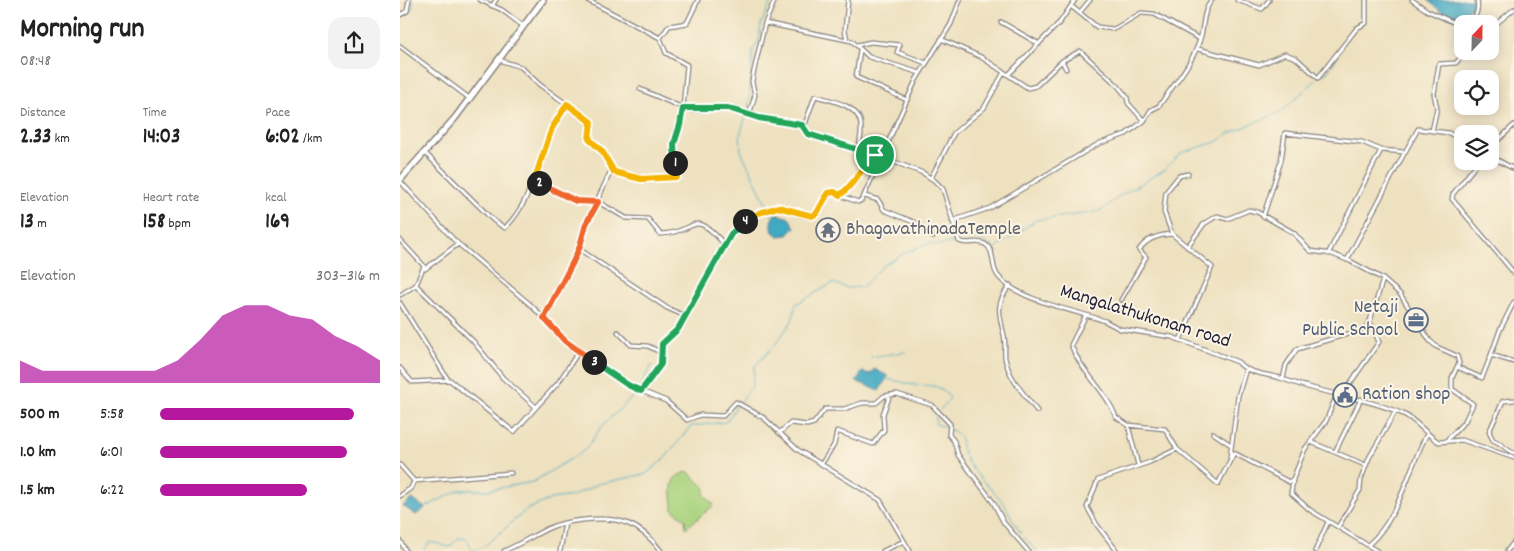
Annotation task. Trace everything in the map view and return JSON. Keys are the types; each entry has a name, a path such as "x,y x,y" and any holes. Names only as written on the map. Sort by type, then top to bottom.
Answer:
{"main road":[{"path":"400,181 425,154 543,0"}],"street":[{"path":"400,15 407,11 409,0"},
{"path":"480,0 524,26"},
{"path":"492,6 496,0"},
{"path":"587,0 660,38 666,53 687,64 683,108 674,144 677,177 641,179 611,171"},
{"path":"660,38 669,26 687,24 698,0"},
{"path":"749,115 756,95 752,82 753,75 765,23 775,0"},
{"path":"848,0 845,30 848,40"},
{"path":"641,391 661,364 662,344 678,329 731,234 742,223 759,213 778,207 810,217 817,213 828,193 834,192 858,202 865,196 920,73 951,24 960,0"},
{"path":"1010,74 1039,44 1075,0"},
{"path":"1080,12 1090,0"},
{"path":"952,221 990,208 1098,144 1126,134 1144,121 1151,110 1159,106 1198,49 1206,6 1212,0"},
{"path":"1237,0 1262,9 1269,0"},
{"path":"1198,49 1259,65 1285,54 1296,58 1318,78 1357,28 1366,23 1366,0"},
{"path":"1412,0 1428,11 1454,22"},
{"path":"1476,15 1479,7 1477,0"},
{"path":"1071,6 1097,27 1114,29 1141,13 1154,14 1200,39"},
{"path":"1499,22 1514,9"},
{"path":"1001,22 1039,44"},
{"path":"765,23 848,40 857,45 869,57 920,73"},
{"path":"942,39 1010,74 1026,86 1034,88 1062,61 1080,51 1117,85 1127,97 1128,103 1144,121"},
{"path":"857,45 871,42 900,45 898,52 926,63"},
{"path":"400,46 469,98"},
{"path":"860,50 856,77 907,100"},
{"path":"498,60 521,68 591,122 589,139 602,151 611,171 586,224 579,249 544,318"},
{"path":"1432,131 1438,108 1434,94 1439,64 1456,64 1459,60"},
{"path":"1062,61 1066,69"},
{"path":"931,178 954,133 984,108 1004,72"},
{"path":"640,89 683,108"},
{"path":"804,127 815,96 845,105 858,117 862,127 858,136 859,150"},
{"path":"425,154 502,228 506,227 519,212 534,181 552,128 567,104"},
{"name":"Mangalathukonam road","path":"683,108 728,108 749,115 804,127 808,134 883,157 931,178 943,189 960,242 979,242 989,247 998,276 1010,285 1037,299 1108,322 1115,328 1180,340 1238,362 1246,369 1299,385 1361,399 1404,414 1439,442 1462,440 1514,458"},
{"path":"1499,139 1514,125"},
{"path":"1347,260 1418,129 1450,134 1454,137"},
{"path":"1264,217 1281,161 1286,133 1362,142 1381,150 1405,152"},
{"path":"1328,254 1381,150"},
{"path":"841,195 849,189 861,169 875,155"},
{"path":"1499,161 1514,169"},
{"path":"1472,170 1453,194 1452,199 1514,273"},
{"path":"1180,340 1212,267 1172,234 1164,212 1166,192 1180,176 1188,174"},
{"path":"400,181 425,211 458,244 526,301 559,335 579,352 628,385 666,401 687,420 700,415 723,416 738,402 764,418 798,450 880,500 910,551"},
{"path":"534,181 576,201 598,202 626,218 649,220 660,234 702,224 709,227 725,245"},
{"path":"865,196 878,200 884,210 916,224 933,238"},
{"path":"1187,247 1204,224 1217,216 1227,219 1249,210 1294,233 1310,251 1347,260 1383,280 1400,294 1430,341 1436,347 1457,356 1459,362 1452,378 1452,389 1473,404 1466,421 1446,442"},
{"path":"1121,300 1146,257 1139,250 1143,244 1157,236 1172,234"},
{"path":"400,240 419,259 425,269"},
{"path":"400,295 416,285 425,269 458,244"},
{"path":"579,249 667,308 685,316"},
{"path":"1283,379 1286,365 1297,349 1365,329 1370,321 1383,280"},
{"path":"416,285 473,341 508,383 536,407"},
{"path":"1010,285 1003,294 998,309 1006,343 1005,356 1018,387 1037,412"},
{"path":"1457,367 1482,378 1500,330 1514,302"},
{"path":"400,303 448,378 514,432 558,383 579,352"},
{"path":"1086,315 1071,345 1075,355 1112,406 1116,417 1128,425 1165,429 1177,450 1218,484 1229,466 1238,396 1246,369"},
{"path":"1342,395 1379,342 1370,321"},
{"path":"618,332 631,345 648,346 662,353"},
{"path":"1491,354 1514,362"},
{"path":"400,368 412,382 448,378"},
{"path":"778,432 791,422 807,425 814,423 825,409 876,403 884,396 897,394 932,405 950,424 949,435 954,441 958,455 993,502 1004,523 1028,551"},
{"path":"1337,394 1326,421 1305,449 1293,479 1291,493 1310,510 1377,551"},
{"path":"822,463 834,446 836,431 873,444 884,430 883,414 890,395"},
{"path":"1335,452 1361,399"},
{"path":"1514,400 1502,401 1489,432 1493,440 1502,443 1507,451 1514,453"},
{"path":"1338,527 1360,490 1361,479 1369,458 1395,412"},
{"path":"1128,425 1138,465"},
{"path":"1212,433 1231,445"},
{"path":"1368,546 1381,534 1392,517 1415,456 1427,434"},
{"path":"1311,442 1365,465"},
{"path":"1117,551 1097,525 1087,507 1098,480 1177,450"},
{"path":"1230,458 1234,454 1278,478 1289,482 1293,479"},
{"path":"400,465 414,481"},
{"path":"414,481 512,473"},
{"path":"400,496 410,488 414,481"},
{"path":"504,551 551,527 598,518 622,520 644,533 661,551"},
{"path":"1315,551 1328,522"},
{"path":"560,551 565,523"},
{"path":"400,541 406,551"},
{"path":"883,551 904,541"},
{"path":"1507,551 1514,542"}],"green space":[{"path":"689,472 705,488 704,494 714,505 686,528 685,519 673,510 672,486 676,477"}],"water":[{"path":"1427,0 1473,0 1475,6 1468,9 1468,15 1454,15 1454,18"},
{"path":"776,213 789,218 795,227 788,235 779,236 773,232 771,221"},
{"path":"874,369 888,376 879,391 856,381 862,372 870,374"},
{"path":"412,499 425,508 416,515 403,506"}],"waterway":[{"path":"400,19 411,12 414,0"},
{"path":"748,111 753,50 759,40 761,24 772,0"},
{"path":"1359,26 1365,11"},
{"path":"1322,75 1328,72 1338,55"},
{"path":"963,240 978,238 995,249 1036,220 1102,210 1118,197 1165,169 1181,153 1219,141 1228,134 1282,111 1317,79"},
{"path":"746,116 740,135 741,151 773,218"},
{"path":"741,401 752,386 755,366 774,346 792,321 796,304 833,283 847,288 862,287 884,265 904,253 930,243 936,245 956,242"},
{"path":"871,357 905,352"},
{"path":"641,386 652,365"},
{"path":"885,379 940,389 950,398 940,410"},
{"path":"426,507 459,490 488,490 533,482 585,450 603,425 638,392"},
{"path":"474,551 486,545 526,510 551,499 573,496 598,484 646,474 665,458 691,426 726,422 737,405"},
{"path":"938,414 935,418 936,424 954,431 961,439 962,450 966,459 978,476 1006,507 1021,533"},
{"path":"1024,537 1037,551"},
{"path":"423,551 430,542 450,547 458,538 467,539 473,551"}],"place":[{"name":"BhagavathinadaTemple","path":"828,230"},
{"name":"Netaji Public School","path":"1416,320"},
{"name":"Ration shop","path":"1345,395"}],"route":[{"path":"567,104 591,122 589,139 606,156 611,171 641,179 677,177 674,144 683,108 692,110 728,108 759,118 802,125 808,134 875,155 861,169 849,189 840,195 834,192 828,193 817,213 812,216 806,216 784,208 773,208 759,213 742,223 731,234 678,329 662,344 661,364 642,387 641,391 628,385 579,352 565,341 544,318 573,262 586,224 598,202 576,201 534,181 552,128 567,104"}]}
